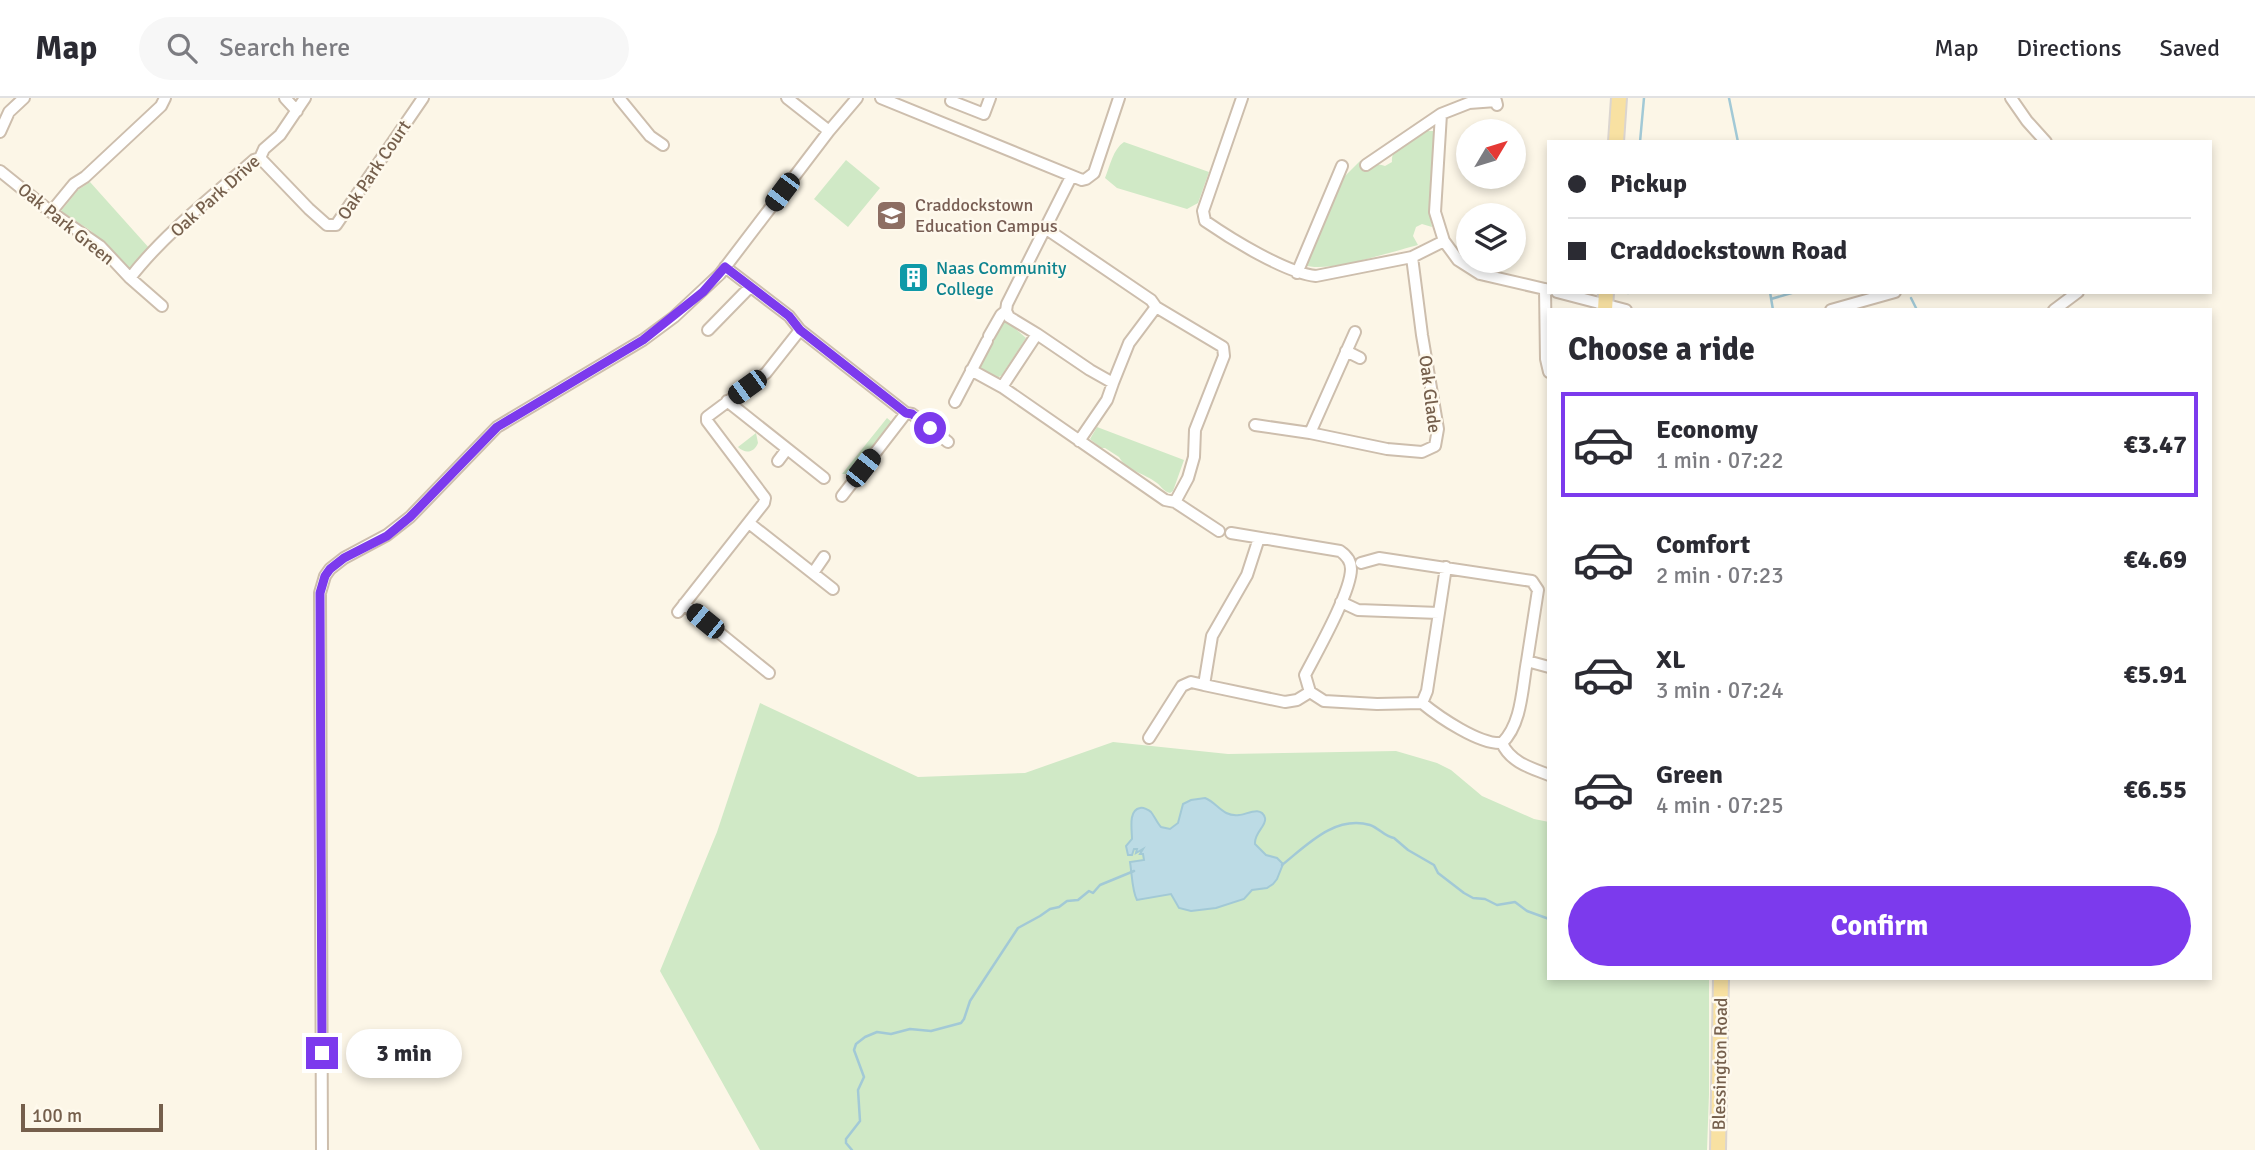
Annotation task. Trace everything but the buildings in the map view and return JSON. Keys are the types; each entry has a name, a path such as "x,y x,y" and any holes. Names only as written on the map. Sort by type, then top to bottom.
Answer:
{"main road":[{"path":"1616,140 1619,98"},
{"name":"Blessington Road","path":"1718,1150 1721,980"}],"street":[{"path":"0,132 9,111 24,98"},
{"path":"51,212 74,184 85,177 161,106 165,98"},
{"path":"285,98 297,111"},
{"name":"Oak Park Drive","path":"130,278 159,246 216,193 254,160 260,158 264,149 280,135 305,98"},
{"name":"Oak Park Court","path":"260,158 327,225 336,225 423,98"},
{"path":"619,98 650,136 663,145"},
{"path":"787,98 829,131"},
{"path":"322,1150 320,593 325,576 344,558 387,536 410,517 497,427 643,340 703,292 857,98"},
{"path":"881,98 1082,180 1094,173 1119,98"},
{"path":"952,98 951,101 984,114 990,98"},
{"path":"1242,98 1203,217 1211,225 1297,273 1316,276 1332,275 1412,257 1444,241"},
{"path":"2011,98 2044,140"},
{"path":"1366,165 1441,114 1469,103 1496,101 1497,105"},
{"path":"958,130 967,107"},
{"path":"1441,114 1435,212 1444,241 1458,260 1480,274 1547,290 1547,363"},
{"path":"1297,273 1342,166"},
{"name":"Oak Park Green","path":"0,171 51,212 100,246 130,278 162,306"},
{"path":"1071,177 1007,304 1006,311 1009,317 1113,383"},
{"path":"1045,228 1152,300 1156,307 1223,347 1224,356 1195,430 1194,457 1188,478 1175,502"},
{"name":"Oak Glade","path":"1255,425 1387,449 1422,452 1435,446 1438,429 1412,257"},
{"path":"725,267 789,316 800,330 906,413 912,414 948,442"},
{"path":"708,330 750,287"},
{"path":"1567,294 1605,302"},
{"path":"1838,308 1888,294"},
{"path":"2057,308 2075,294"},
{"path":"1079,441 1107,400 1129,343 1156,307"},
{"path":"955,402 988,338 1006,311"},
{"path":"769,673 681,608 749,523 765,498 707,421 710,414 766,373 800,330"},
{"path":"1310,433 1355,332"},
{"path":"1002,387 1037,334"},
{"path":"1346,351 1360,358"},
{"path":"971,370 1002,387 1165,500 1175,502 1225,532 1340,551 1346,555 1350,561 1351,572 1341,602 1306,676 1310,692 1324,701 1422,703 1435,714 1486,741 1502,743 1511,735 1516,723 1536,610 1536,585 1532,581 1379,558 1361,563"},
{"path":"727,401 824,478"},
{"path":"842,496 906,413"},
{"path":"778,461 787,449"},
{"path":"749,523 834,589"},
{"path":"1204,685 1212,636 1247,575 1259,538"},
{"path":"813,573 824,557"},
{"path":"1422,703 1427,691 1446,567"},
{"path":"1341,602 1358,610 1439,613"},
{"path":"746,671 754,661"},
{"path":"1527,661 1547,666"},
{"path":"1149,738 1182,686 1191,682 1285,702 1297,700 1310,692"},
{"path":"1502,743 1509,755 1547,774"}],"green space":[{"path":"1426,131 1433,131 1437,136 1430,213 1432,227 1422,224 1416,227 1413,236 1418,245 1328,267 1305,265 1342,179 1360,161 1385,166 1392,162 1392,156 1399,147"},
{"path":"1124,142 1209,172 1198,203 1187,209 1117,188 1105,178 1114,153"},
{"path":"846,160 880,188 848,227 814,199"},
{"path":"90,182 150,249 129,268 91,231 61,211 78,190"},
{"path":"1004,319 1026,338 1002,375 996,379 980,366"},
{"path":"887,418 893,423 855,470 842,474"},
{"path":"1097,427 1184,460 1173,491 1166,491 1090,439"},
{"path":"756,433 758,443 752,451 738,447"},
{"path":"760,703 918,777 1025,773 1113,742 1228,754 1396,751 1437,763 1451,770 1482,796 1534,819 1547,822 1547,980 1709,980 1707,1150 760,1150 660,971 717,832"}],"water":[{"path":"1205,798 1228,814 1239,815 1257,811 1263,814 1265,821 1256,836 1255,844 1266,855 1277,858 1283,864 1277,879 1267,888 1252,890 1244,899 1216,908 1191,911 1179,908 1171,894 1137,900 1130,862 1144,860 1143,854 1140,854 1143,849 1136,853 1137,849 1134,849 1132,855 1128,855 1126,846 1132,839 1134,812 1140,808 1146,809 1161,827 1170,829 1178,823 1183,804"}],"waterway":[{"path":"1640,140 1644,98"},
{"path":"1729,98 1738,140"},
{"path":"1770,294 1773,308"},
{"path":"1771,299 1788,294"},
{"path":"1911,298 1916,308"},
{"path":"1282,865 1311,841 1333,828 1344,824 1370,825 1434,865 1438,873 1473,898 1485,899 1497,905 1515,902 1527,911 1547,918"},
{"path":"852,1150 846,1139 860,1121 858,1090 864,1077 854,1050 856,1044 877,1032 891,1034 910,1029 931,1031 961,1023 970,1001 1018,928 1050,909 1067,901 1078,900 1089,891 1093,893 1100,885 1134,871"}],"place":[{"name":"Craddockstown Education Campus","path":"892,215"},
{"name":"Naas Community College","path":"913,278"}],"route":[{"path":"322,1053 320,593 330,569 344,558 387,536 410,517 497,427 643,340 703,292 725,267 789,316 800,330 906,413 912,414 930,428"}]}
